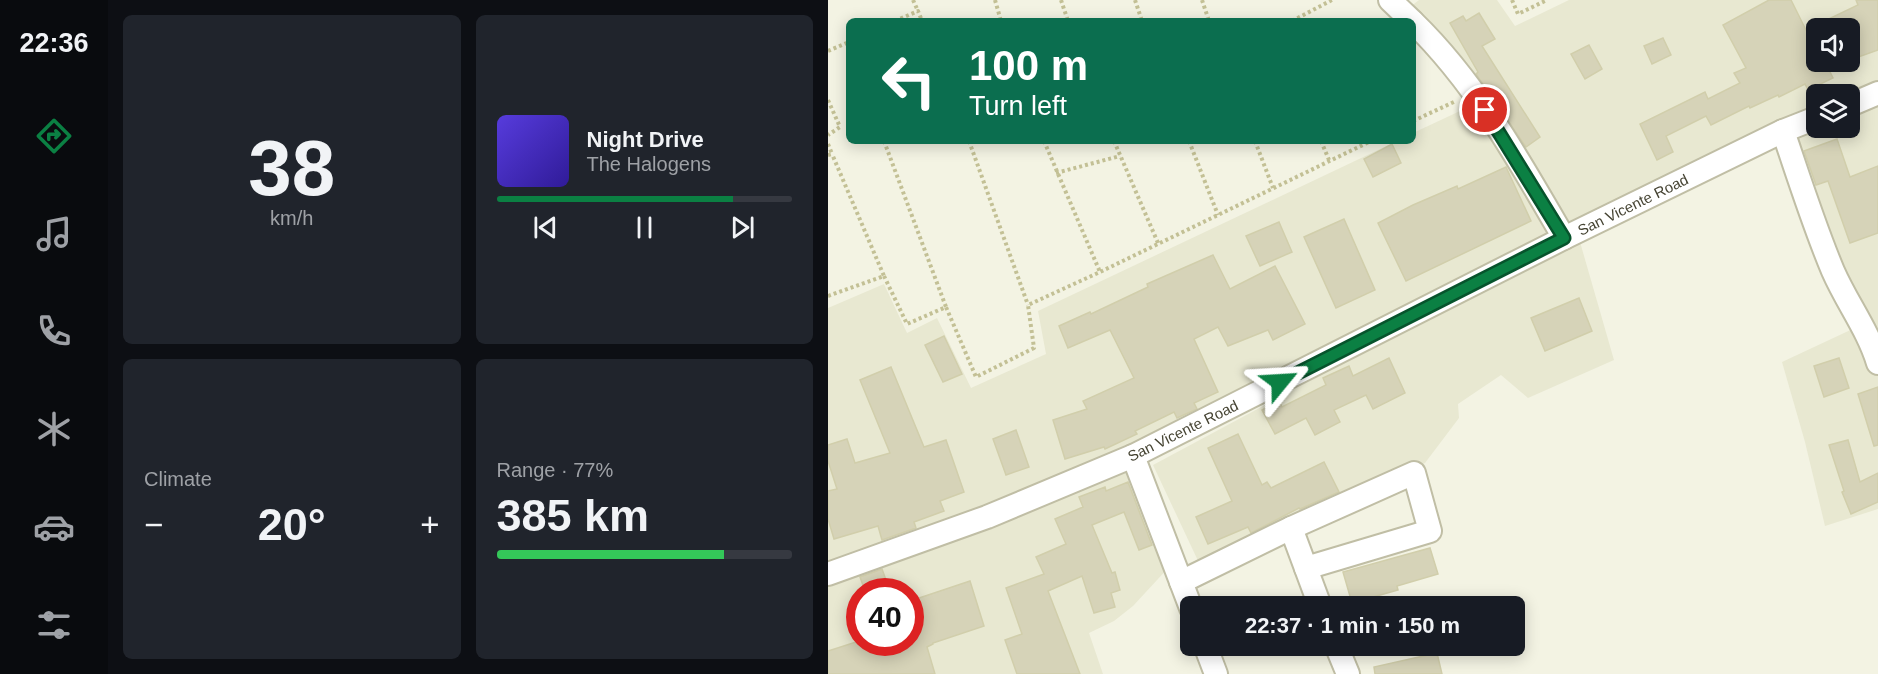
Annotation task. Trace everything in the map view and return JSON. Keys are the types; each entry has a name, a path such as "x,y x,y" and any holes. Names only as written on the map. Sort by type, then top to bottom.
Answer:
{"street":[{"path":"1390,0 1410,18"},
{"path":"1416,24 1439,47 1474,93 1564,238"},
{"path":"1860,101 1878,93"},
{"name":"San Vicente Road","path":"828,574 987,517 1133,456 1564,238 1806,122"},
{"path":"1783,131 1833,272 1872,343 1878,363"},
{"path":"1133,456 1186,596"},
{"path":"1181,582 1291,528 1414,473 1430,531 1306,568"},
{"path":"1291,528 1316,596"},
{"path":"1209,656 1216,674"},
{"path":"1341,656 1348,674"}],"path":[{"path":"913,0 921,18"},
{"path":"995,0 1000,18"},
{"path":"1061,0 1067,18"},
{"path":"1135,0 1141,18"},
{"path":"1202,0 1208,18"},
{"path":"1298,18 1332,0"},
{"path":"1512,0 1518,14 1547,0"},
{"path":"902,18 918,11"},
{"path":"828,51 846,45"},
{"path":"1416,120 1460,100 1452,90"},
{"path":"828,100 840,127 828,135"},
{"path":"828,144 830,154 907,324 946,308"},
{"path":"885,144 946,308 976,377 1034,348 1028,305 970,144"},
{"path":"1045,144 1100,272"},
{"path":"1115,144 1158,243"},
{"path":"1190,144 1218,215"},
{"path":"1256,144 1273,188"},
{"path":"1322,144 1329,160"},
{"path":"1028,305 1364,144"},
{"path":"1056,173 1119,156"},
{"path":"828,296 884,276"}],"shaded area":[{"path":"1419,0 1497,0 1515,26 1569,0 1878,0 1878,85 1860,91 1860,84 1806,84 1806,115 1568,232 1410,7"},
{"path":"1878,103 1878,328 1860,318 1794,137 1806,132 1806,138 1860,138 1860,110"},
{"path":"1475,104 1551,232 1104,460 940,525 828,563 828,308 884,284 907,333 937,318 971,388 1046,354 1038,311 1391,144 1416,144 1416,132"},
{"path":"1580,242 1614,360 1528,398 1501,375 1458,404 1459,418 1425,463 1340,504 1200,565 1153,465 1373,347"},
{"path":"1859,326 1878,352 1878,509 1825,526 1805,442 1782,362"},
{"path":"1134,470 1170,566 1133,606 1114,621 1089,633 1103,674 828,674 828,576"}],"building":[{"path":"1769,0 1791,0 1806,30 1806,72 1830,72 1833,78 1820,84 1806,84 1806,86 1805,84 1779,97 1778,95 1750,108 1749,106 1711,125 1706,116 1666,136 1673,152 1657,160 1640,124 1705,92 1708,99 1740,83 1734,73 1746,68 1723,25"},
{"path":"1856,0 1878,0 1878,50 1860,56 1860,18 1831,18 1858,5"},
{"path":"1479,13 1495,39 1482,46 1540,137 1526,147 1476,74 1478,72 1450,23 1463,16 1466,21"},
{"path":"1663,38 1671,55 1652,64 1644,46"},
{"path":"1589,45 1602,69 1585,79 1571,54"},
{"path":"1837,139 1850,177 1878,166 1878,233 1850,243 1828,181 1816,185 1804,151"},
{"path":"1392,144 1401,163 1373,177 1364,159"},
{"path":"1506,167 1531,221 1406,281 1378,223 1413,205 1457,186 1458,189"},
{"path":"1344,219 1375,290 1336,308 1304,237"},
{"path":"1279,222 1292,252 1260,266 1246,236"},
{"path":"1213,255 1230,289 1275,266 1305,324 1273,340 1268,330 1228,346 1218,327 1194,339 1218,392 1194,403 1197,409 1177,418 1174,412 1135,431 1137,434 1105,449 1104,447 1065,459 1053,420 1087,409 1083,401 1134,378 1110,330 1068,348 1059,326 1090,312 1091,314 1148,287 1147,284"},
{"path":"1579,298 1592,331 1545,351 1531,318"},
{"path":"944,336 962,374 943,382 925,345"},
{"path":"1389,358 1405,393 1373,409 1366,395 1334,410 1340,422 1315,435 1306,418 1275,434 1262,410 1279,401 1282,407 1326,385 1323,378 1349,366 1353,376"},
{"path":"1839,358 1849,388 1824,397 1814,366"},
{"path":"891,367 924,447 946,440 964,492 940,501 944,511 914,522 916,528 882,540 878,526 834,539 828,519 828,491 837,489 828,461 828,445 847,439 855,463 890,453 860,380"},
{"path":"1878,387 1878,445 1874,446 1858,394"},
{"path":"1016,430 1029,467 1006,475 993,439"},
{"path":"1238,434 1262,485 1267,482 1271,488 1324,462 1339,492 1299,508 1251,533 1248,527 1208,544 1196,517 1232,501 1208,448"},
{"path":"1848,440 1860,482 1878,473 1878,502 1851,514 1842,492 1844,491 1829,445"},
{"path":"1128,482 1152,545 1139,550 1124,512 1092,525 1112,573 1115,572 1120,590 1111,593 1115,607 1094,613 1082,576 1048,591 1080,674 1017,674 1005,640 1022,634 1006,588 1044,574 1036,557 1066,544 1055,519 1083,507 1079,497 1105,487 1106,491"},
{"path":"1430,548 1438,574 1397,586 1398,590 1377,596 1350,596 1343,572"},
{"path":"882,569 885,578 860,578"},
{"path":"970,581 984,626 927,647 935,674 828,674 828,651 846,645 846,656 924,656 924,596"},
{"path":"1424,656 1438,656 1442,674 1375,674 1374,667"}],"route":[{"path":"1280,382 1564,238 1485,110"}]}
